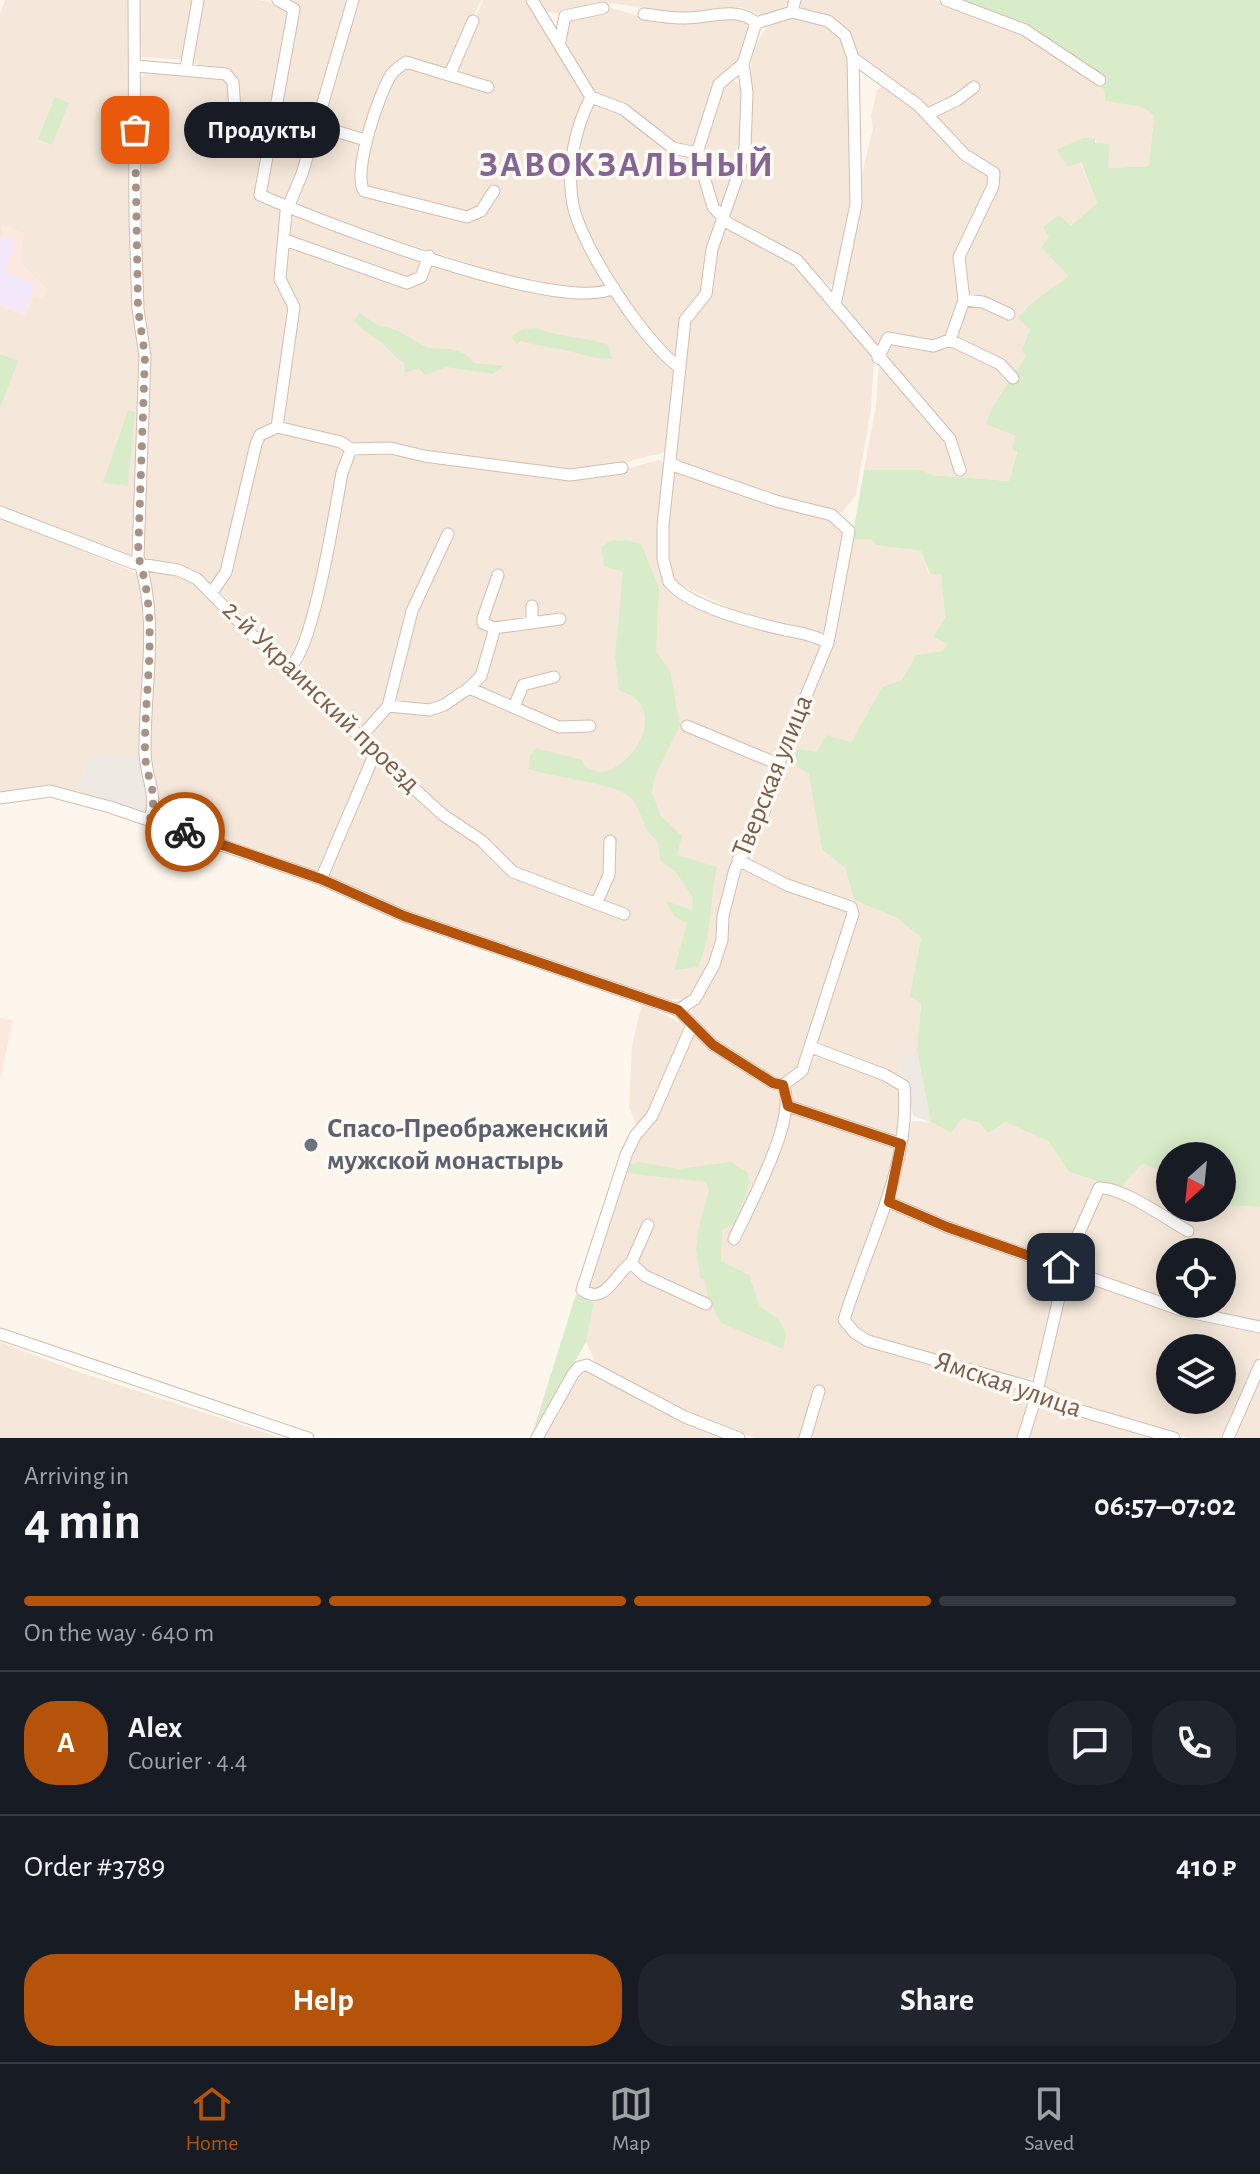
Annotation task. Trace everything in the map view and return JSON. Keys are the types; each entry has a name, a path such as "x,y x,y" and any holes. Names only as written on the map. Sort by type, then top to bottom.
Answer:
{"street":[{"path":"134,0 137,66 135,219 138,309 145,356 138,556 146,576 152,660 145,754 155,800 150,819"},
{"path":"186,68 198,0"},
{"path":"278,0 294,9 260,195 429,256 546,290 591,293 614,288"},
{"path":"277,427 294,307 280,279 287,207 302,174 353,0"},
{"path":"532,0 560,41 591,97 630,113 673,148 697,153"},
{"path":"946,0 1025,30 1100,80"},
{"path":"828,643 815,636 745,620 674,589 663,559 685,320 706,294 712,249 745,148 747,92 743,64 756,23 794,6 828,21 845,35 853,58 856,204 835,305"},
{"path":"560,41 565,16 603,8"},
{"path":"644,14 684,18 736,14 748,15 756,23"},
{"path":"450,74 473,21"},
{"path":"853,58 928,114 965,155 994,173 996,178 959,257 964,300 950,340"},
{"path":"488,87 406,62 392,74 366,140 359,178 364,191 467,217 481,211 494,191"},
{"path":"743,64 719,84 697,153 713,207 722,217 797,260 950,439 960,470"},
{"path":"137,66 186,68 231,78 237,140 266,150"},
{"path":"928,114 957,100 974,87"},
{"path":"591,97 577,128 573,204 583,232 614,288 680,368"},
{"path":"276,114 366,140"},
{"path":"285,240 407,283 421,277 429,256"},
{"path":"964,300 983,302 1009,314"},
{"path":"878,358 888,338 933,346 950,340 1000,364 1013,378"},
{"path":"213,591 226,572 256,444 260,435 277,427 341,442 351,449 391,448 424,456 570,475 622,468"},
{"path":"291,666 298,661 309,634 342,473 351,449"},
{"name":"Тверская улица","path":"670,462 776,501 832,515 849,531 828,643 778,764 763,816 738,860 714,965 695,999 678,1010"},
{"name":"2-й Украинский проезд","path":"0,512 141,565 178,570 213,591 253,636 291,666 375,753 443,815 482,841 513,872 624,914"},
{"path":"360,738 388,706 412,611 448,534"},
{"path":"498,575 483,623 494,628 517,627 532,621 560,619"},
{"path":"532,606 532,621"},
{"path":"388,706 430,710 444,705 469,688 481,676 494,628"},
{"path":"514,707 523,685 554,677"},
{"path":"469,688 559,727 590,726"},
{"path":"687,726 778,764"},
{"path":"321,879 375,753"},
{"path":"0,798 63,793 150,819 321,879 404,916 678,1010 691,1027 750,1070 783,1085"},
{"path":"596,904 609,875 610,841"},
{"path":"738,860 787,885 851,907 853,914 811,1047 799,1076 783,1085"},
{"path":"648,1225 631,1263 602,1294 595,1296 582,1290 626,1155 635,1136 652,1116 691,1027"},
{"path":"811,1047 898,1080 904,1086 907,1118 889,1202 947,1227 1184,1311 1260,1327"},
{"path":"734,1239 768,1163 788,1106 783,1085"},
{"path":"788,1106 901,1144"},
{"path":"1023,1438 1069,1255 1099,1188 1106,1188 1138,1203 1188,1231"},
{"name":"Ямская улица","path":"889,1202 860,1264 844,1320 846,1325 868,1341 1037,1389 1061,1404 1174,1438"},
{"path":"631,1263 645,1276 706,1304"},
{"path":"0,1334 308,1438"},
{"path":"537,1438 579,1367 587,1365 685,1417 739,1438"},
{"path":"1228,1438 1260,1365"},
{"path":"805,1438 819,1391"}],"shaded area":[{"path":"5,0 132,0 142,356 131,554 127,556 0,507 0,14"},
{"path":"138,0 195,0 189,15 183,60 142,57"},
{"path":"203,0 257,0 285,4 292,13 265,143 238,137 234,74 191,63"},
{"path":"293,0 350,0 313,120 280,109 296,4"},
{"path":"356,0 481,0 448,69 404,58 364,135 323,124 328,86"},
{"path":"483,0 531,0 584,93 571,205 607,289 547,288 293,208 317,130 360,142 394,76 408,67 452,77"},
{"path":"535,0 792,0 780,11 762,16 742,7 682,14 612,3 562,14 547,12"},
{"path":"800,0 935,0 1016,29 1099,85 1104,90 1105,101 1143,106 1154,116 1149,166 1108,168 1095,139 1080,162 1097,203 1071,226 1049,237 1041,247 1068,276 1028,306 1019,318 1030,330 1021,351 1026,356 1014,374 955,336 963,311 960,267 998,177 854,50 831,19 801,7"},
{"path":"611,8 644,17 737,17 748,21 749,33 739,62 727,72 693,146 674,145 656,133 633,110 593,95 565,46 566,17"},
{"path":"792,16 825,23 836,32 848,53 853,199 837,283 829,285 728,214 743,174 752,54 772,22"},
{"path":"146,71 219,76 228,82 232,131 261,155 256,191 282,209 277,279 290,302 273,418 265,428 224,572 217,582 210,583 198,575 143,558 140,80"},
{"path":"731,78 743,87 742,148 722,207 716,205 702,152 722,85"},
{"path":"883,86 916,107 991,178 955,260 960,299 947,335 937,341 885,334 878,346 839,304 860,182 873,129 871,116 877,90"},
{"path":"595,105 609,106 696,160 716,218 702,294 684,312 676,360 652,335 618,287 597,253 576,202 579,129 589,109"},
{"path":"278,120 310,127 299,174 286,201 264,194"},
{"path":"290,212 424,258 419,275 407,281 288,235"},
{"path":"2,225 24,233 21,263 47,289 43,298 34,296 25,316 0,306"},
{"path":"725,227 796,260 874,358 871,409 856,495 842,513 776,497 676,459 690,318 710,299 715,250"},
{"path":"0,237 15,242 4,272 35,284 24,313 0,304"},
{"path":"289,245 408,286 423,279 429,262 546,292 616,295 676,369 666,452 615,468 571,472 424,452 390,443 350,443 290,425 283,419 295,314 283,282"},
{"path":"888,342 946,344 998,367 1011,382 993,406 1016,436 1017,451 1009,481 932,475 922,470 864,470 876,406 878,372"},
{"path":"278,432 339,445 345,456 308,620 294,656 287,656 255,634 219,589 262,440"},
{"path":"365,452 519,469 615,472 659,460 666,464 659,563 664,586 690,603 819,644 820,651 773,765 760,811 733,860 719,939 694,992 684,999 666,999 406,911 329,878 328,870 373,761 380,761 511,875 584,904 516,870 445,813 306,675 302,666 313,634 345,474 353,458"},
{"path":"673,473 831,519 845,533 825,631 821,633 747,616 677,583 671,576 668,553 669,488"},
{"path":"0,517 141,575 147,657 141,755 88,755 77,791 51,786 0,793"},
{"path":"852,539 873,539 876,545 921,551 929,574 941,573 945,617 933,637 947,644 943,651 916,655 902,681 882,687 851,742 817,753 791,748 833,641"},
{"path":"155,571 194,581 369,751 319,874 210,837 154,813 148,754 155,659 150,575"},
{"path":"88,755 141,755 151,793 148,809 144,812 77,791"},
{"path":"787,761 810,774 822,850 845,868 854,900 773,875 753,860 752,852 770,818"},
{"path":"743,866 847,910 848,914 800,1068 783,1080 715,1043 692,1021 690,1014 707,981"},
{"path":"854,900 897,918 921,938 911,995 921,1003 917,1050 903,1052 899,1075 848,1059 817,1041 856,908"},
{"path":"642,1003 682,1024 684,1035 647,1115 637,1126 629,1107 632,1046"},
{"path":"0,1018 13,1020 0,1081"},
{"path":"696,1036 772,1088 820,1055 895,1083 903,1109 888,1192 841,1324 1031,1396 1019,1438 755,1438 687,1415 598,1367 586,1342 594,1302 584,1294 629,1155 692,1037"},
{"path":"917,1050 931,1122 913,1116 907,1080 899,1075 903,1052"},
{"path":"963,1118 980,1123 1006,1122 1021,1127 1048,1141 1069,1172 1096,1182 1065,1260 1061,1262 947,1223 895,1197 892,1191 912,1121 931,1122 951,1133"},
{"path":"1143,1162 1156,1169 1156,1222 1236,1222 1236,1206 1260,1207 1260,1322 1236,1317 1236,1238 1156,1238 1156,1296 1077,1270 1074,1255 1100,1195 1119,1189"},
{"path":"890,1209 1060,1270 1062,1279 1034,1376 1019,1381 857,1331 849,1318 885,1212"},
{"path":"1075,1279 1156,1301 1156,1318 1218,1318 1260,1332 1260,1352 1253,1377 1225,1438 1189,1438 1079,1407 1047,1393 1043,1384 1052,1337"},
{"path":"0,1342 79,1372 282,1438 0,1438"},
{"path":"586,1370 729,1438 543,1438 563,1406 567,1392"},
{"path":"1260,1373 1260,1438 1231,1438"},
{"path":"1041,1399 1163,1438 1025,1438 1037,1402"}],"green space":[{"path":"959,0 1260,0 1260,1207 1236,1206 1236,1142 1156,1142 1156,1169 1143,1163 1119,1189 1069,1172 1048,1141 1006,1122 988,1133 980,1123 963,1118 951,1133 931,1122 917,1050 921,1004 910,996 921,938 897,918 854,900 845,868 822,850 809,774 787,761 791,748 817,752 826,735 851,742 882,687 902,680 916,655 943,651 947,644 933,637 945,617 941,574 930,574 921,551 876,545 872,539 852,539 864,470 922,470 932,475 1009,481 1017,452 1012,449 1016,436 986,424 993,406 1026,356 1021,351 1030,330 1018,318 1028,306 1068,276 1041,247 1049,237 1043,227 1059,215 1071,226 1097,203 1081,162 1068,167 1056,150 1083,138 1095,138 1095,143 1110,144 1108,168 1149,166 1154,116 1143,107 1105,101 1104,90 1099,85 1027,28"},
{"path":"55,97 69,103 52,145 38,139"},
{"path":"360,313 377,325 394,329 428,348 451,349 466,354 474,363 504,366 493,374 446,367 425,375 419,368 405,373 404,363 354,320"},
{"path":"537,328 608,345 612,359 521,341 517,345 511,337 522,329"},
{"path":"0,354 18,361 0,408"},
{"path":"128,410 135,412 128,486 103,483"},
{"path":"627,540 641,544 659,588 656,651 670,671 680,725 654,778 652,792 661,816 682,836 677,855 717,867 708,930 698,967 674,970 687,923 674,916 666,901 692,910 693,898 676,872 660,860 658,842 647,830 632,799 614,789 529,769 530,755 536,748 582,760 585,767 603,772 623,762 644,732 643,709 634,698 619,690 615,657 623,572 604,566 601,547 610,541"},
{"path":"639,1162 679,1169 730,1162 748,1173 750,1182 735,1223 722,1230 721,1261 749,1275 760,1307 779,1319 786,1334 783,1349 721,1323 708,1299 705,1280 700,1278 696,1250 698,1229 709,1190 706,1182 625,1173 630,1164"},
{"path":"576,1294 594,1302 586,1342 531,1438"}],"way so far":[{"path":"135,130 138,309 145,356 138,556 146,576 152,660 145,754 155,800 150,819 185,832"}],"place":[{"name":"Продукты","path":"135,130"},
{"name":"Спасо-Преображенский мужской монастырь","path":"311,1145"}],"district":[{"name":"ЗАВОКЗАЛЬНЫЙ","path":"627,165"}],"route":[{"path":"185,832 321,879 404,916 482,940 678,1010 691,1027 713,1045 750,1070 783,1085 788,1106 901,1144 889,1202 947,1227 1061,1267"}]}
